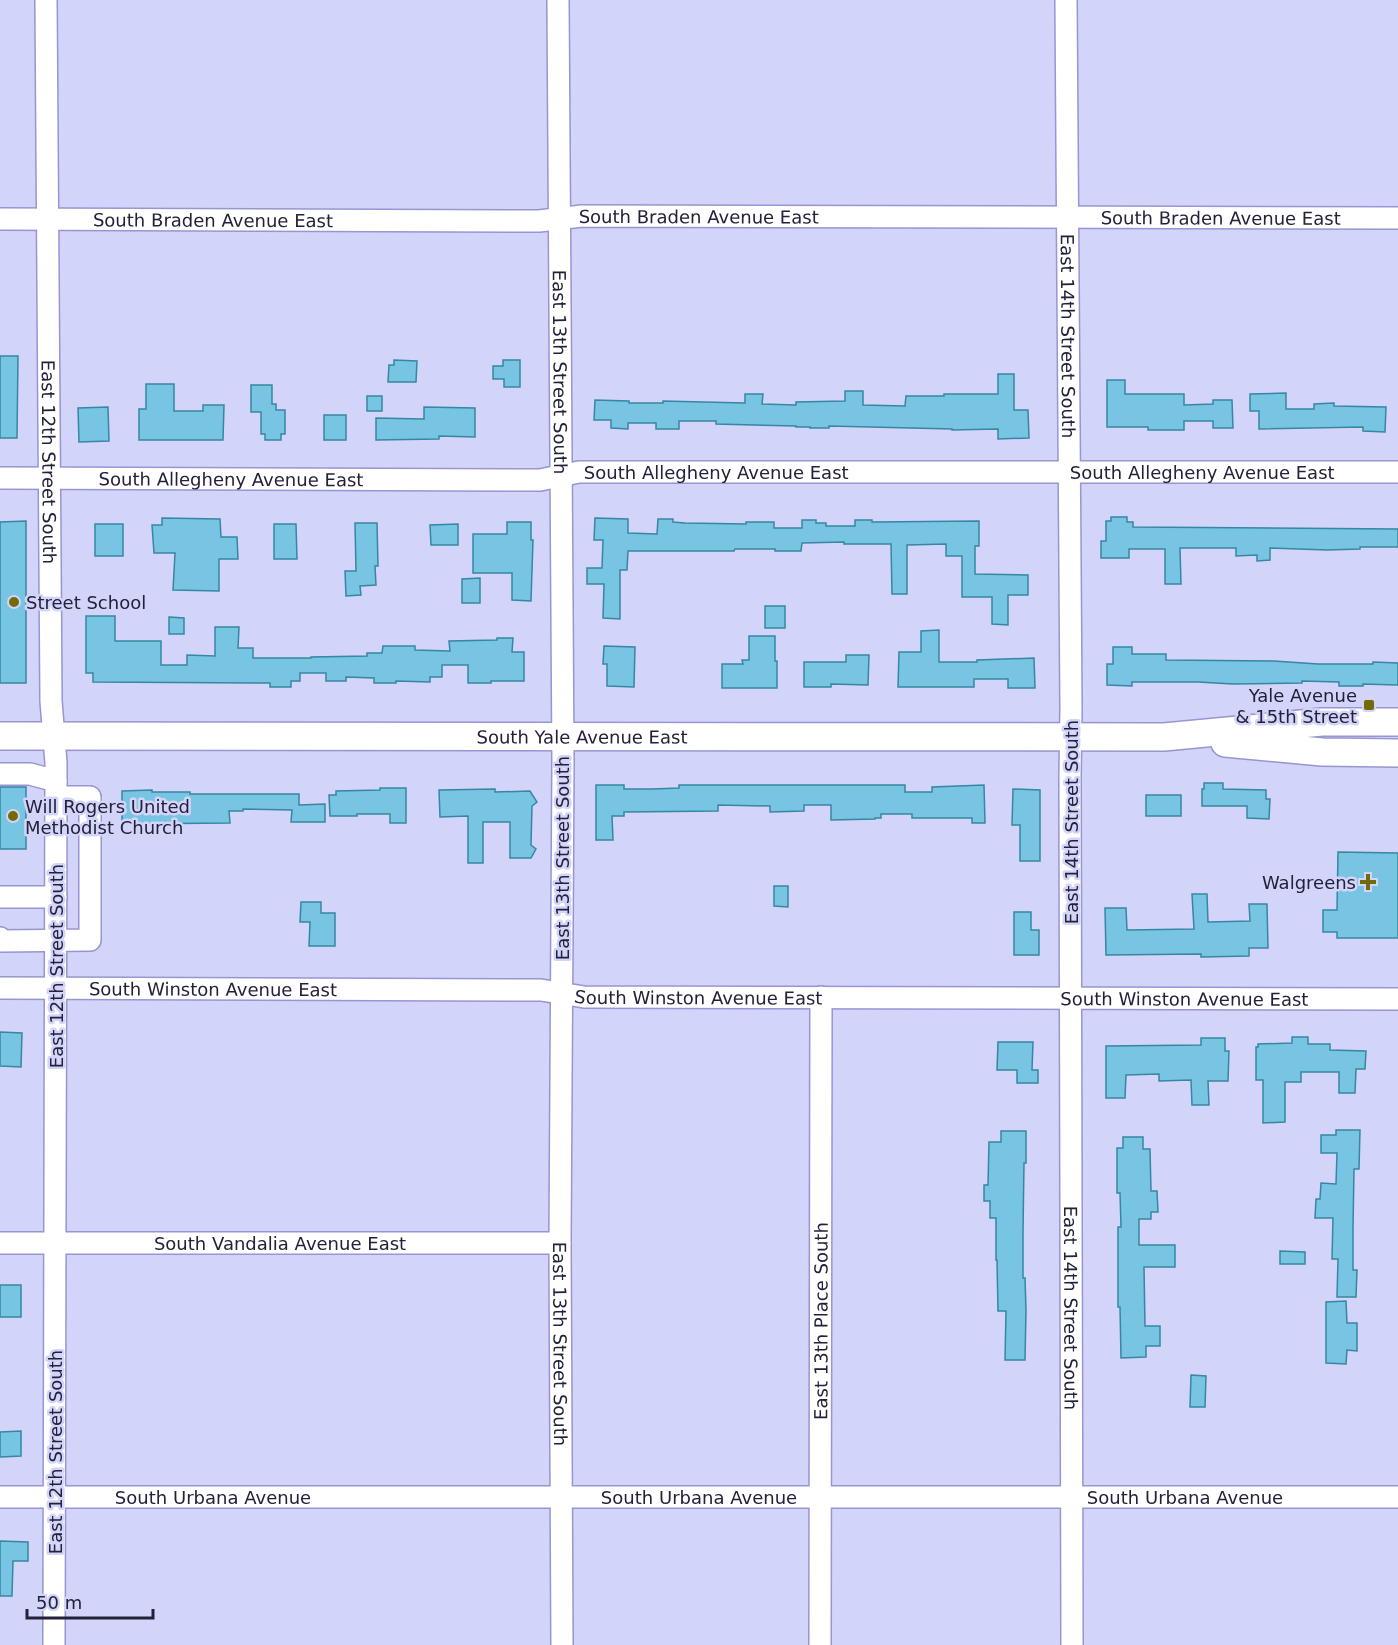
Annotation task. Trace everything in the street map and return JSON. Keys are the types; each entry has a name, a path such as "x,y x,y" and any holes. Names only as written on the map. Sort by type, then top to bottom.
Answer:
{"main road":[{"name":"South Yale Avenue East","path":"1164,737 1322,722 1398,722"},
{"path":"1322,722 1322,752"},
{"name":"South Yale Avenue East","path":"0,736 1164,737 1322,752 1398,753"}],"street":[{"name":"East 12th Street South","path":"46,0 51,701 56,789 54,1645"},
{"name":"East 13th Street South","path":"558,0 562,735 562,1645"},
{"name":"East 14th Street South","path":"1066,0 1071,737 1072,1645"},
{"name":"South Braden Avenue East","path":"0,219 527,221 582,216 1398,218"},
{"name":"South Allegheny Avenue East","path":"0,478 540,480 579,472 1398,472"},
{"path":"0,774 30,774 56,789 90,797 90,940 0,940"},
{"path":"0,897 56,897"},
{"name":"South Winston Avenue East","path":"0,988 529,989 584,997 1398,999"},
{"name":"East 13th Place South","path":"820,1645 821,998"},
{"name":"South Vandalia Avenue East","path":"0,1243 561,1243"},
{"name":"South Urbana Avenue","path":"0,1497 1398,1497"}],"building":[{"path":"0,356 18,356 17,438 0,438"},
{"path":"394,360 417,361 416,382 388,382 389,365 394,365"},
{"path":"503,360 520,360 520,387 504,387 504,379 493,379 493,366 503,366"},
{"path":"998,374 1014,374 1014,410 1028,410 1029,438 998,439 998,429 952,430 829,426 829,428 810,428 716,424 716,421 679,421 679,429 656,429 656,423 628,423 628,429 611,428 611,420 594,420 595,400 629,401 629,403 663,403 663,401 745,403 745,394 763,394 762,404 796,405 796,402 845,401 845,391 863,391 863,405 905,406 906,396 998,394"},
{"path":"1107,380 1125,380 1125,394 1184,394 1184,405 1213,404 1213,400 1232,400 1233,428 1213,428 1213,421 1184,421 1184,430 1107,427"},
{"path":"146,384 174,384 174,411 203,411 203,405 224,405 223,440 139,440 139,409 146,409"},
{"path":"251,385 272,385 272,404 276,404 276,410 285,410 285,434 281,434 281,440 265,440 265,434 261,434 261,412 251,412"},
{"path":"1286,393 1286,409 1314,409 1314,404 1334,403 1334,406 1386,407 1385,432 1363,431 1363,427 1259,429 1259,411 1250,411 1250,394"},
{"path":"367,396 382,396 382,411 367,411"},
{"path":"108,407 109,441 79,442 78,408"},
{"path":"424,407 475,408 475,437 439,436 439,439 376,440 376,418 424,419"},
{"path":"324,415 346,415 346,440 324,440"},
{"path":"1111,517 1127,517 1127,522 1133,522 1133,527 1398,529 1398,547 1327,550 1270,548 1270,560 1257,561 1257,555 1236,556 1236,548 1180,548 1181,584 1165,584 1165,549 1129,549 1129,558 1101,558 1101,541 1106,541 1106,521 1111,521"},
{"path":"162,518 220,519 221,537 237,537 238,559 219,559 219,591 173,590 175,553 154,553 152,525 162,525"},
{"path":"595,518 628,519 628,533 657,534 658,519 673,519 673,522 685,523 774,522 774,528 802,528 802,520 816,520 816,523 826,523 826,526 855,526 855,520 872,520 872,522 979,521 979,546 975,546 975,574 1028,575 1028,595 1008,595 1008,625 992,624 992,597 962,597 962,556 946,556 946,544 907,545 907,594 892,594 891,544 802,543 801,551 735,549 734,551 628,551 627,570 620,570 620,619 603,618 604,584 587,584 587,568 602,568 603,540 594,540"},
{"name":"Street School","path":"26,521 26,683 0,683 0,522"},
{"path":"507,522 531,522 531,540 533,540 531,601 512,600 512,573 473,573 473,534 507,534"},
{"path":"355,523 377,523 376,585 360,586 361,595 346,596 345,571 356,571"},
{"path":"95,524 123,524 123,556 95,556"},
{"path":"274,524 296,524 297,559 274,559"},
{"path":"458,524 458,545 431,545 430,525"},
{"path":"480,578 480,603 462,603 462,579"},
{"path":"765,606 785,606 785,628 765,628"},
{"path":"86,616 115,616 115,641 161,641 161,665 187,665 187,655 215,656 215,627 239,627 238,648 253,648 253,658 367,656 367,653 382,653 383,646 415,646 415,650 450,651 449,641 513,638 512,652 524,652 524,681 468,683 468,665 442,665 442,677 430,677 430,682 374,683 374,678 346,677 346,681 326,681 326,673 300,673 300,681 291,681 291,687 270,687 270,683 93,682 93,673 86,673"},
{"path":"169,617 184,618 184,634 169,634"},
{"path":"939,630 939,662 1034,658 1035,688 1008,688 1008,679 974,679 974,687 898,687 899,652 921,652 921,631"},
{"path":"749,636 775,636 777,688 722,688 722,664 743,664 742,660 749,660"},
{"path":"604,646 635,647 634,687 607,686 607,664 603,664"},
{"path":"1113,647 1132,647 1132,654 1166,654 1166,660 1274,661 1318,664 1398,663 1398,685 1339,686 1339,682 1302,681 1302,683 1233,684 1132,682 1132,686 1107,685 1107,664 1113,664"},
{"path":"846,655 869,655 868,685 831,684 831,687 804,687 804,662 846,662"},
{"path":"1204,783 1223,783 1223,789 1266,790 1266,799 1270,799 1269,819 1247,818 1247,806 1202,806"},
{"path":"596,785 624,785 624,789 652,789 679,788 679,785 905,785 905,792 932,792 932,787 984,785 985,823 972,823 972,818 912,818 912,814 881,814 881,818 875,819 831,820 831,805 804,805 804,811 770,812 770,806 718,805 718,811 624,812 624,816 612,816 613,840 596,840"},
{"name":"Will Rogers United Methodist Church","path":"0,787 26,787 26,849 0,849"},
{"path":"380,788 406,788 406,823 390,823 390,814 330,816 329,795 336,795 336,791 380,790"},
{"path":"495,789 495,792 530,791 537,802 532,806 531,845 536,849 531,858 510,858 510,822 483,822 483,863 468,863 468,816 440,817 439,790"},
{"path":"1013,789 1040,790 1040,861 1020,861 1020,825 1012,825"},
{"path":"152,790 152,792 190,792 190,794 299,794 299,805 325,804 325,822 291,822 292,810 243,809 243,811 229,811 230,823 122,824 122,791"},
{"path":"1146,795 1181,795 1181,816 1146,816"},
{"name":"Walgreens","path":"1338,852 1398,853 1398,938 1337,938 1337,932 1323,932 1323,910 1337,910"},
{"path":"774,886 788,886 788,907 774,906"},
{"path":"1192,894 1207,894 1208,922 1250,921 1249,904 1267,904 1268,948 1249,948 1249,956 1106,955 1105,908 1126,908 1127,930 1194,929"},
{"path":"301,902 321,902 321,913 335,913 335,946 309,946 310,922 300,922"},
{"path":"1014,912 1031,912 1031,930 1039,930 1039,955 1014,955"},
{"path":"0,1032 22,1033 21,1067 0,1066"},
{"path":"1292,1037 1308,1037 1308,1044 1330,1044 1330,1050 1366,1051 1365,1069 1356,1069 1355,1093 1339,1093 1339,1072 1301,1072 1301,1082 1285,1082 1285,1122 1263,1123 1263,1080 1256,1080 1256,1047 1258,1044 1292,1043"},
{"path":"1201,1038 1225,1038 1225,1051 1229,1051 1228,1081 1208,1081 1209,1105 1192,1105 1191,1080 1159,1081 1159,1074 1126,1075 1125,1098 1106,1098 1106,1046 1201,1045"},
{"path":"998,1042 1033,1042 1032,1070 1038,1070 1038,1083 1017,1083 1017,1070 997,1070"},
{"path":"1336,1130 1360,1130 1359,1169 1354,1169 1353,1270 1357,1270 1356,1297 1337,1297 1338,1259 1332,1259 1333,1218 1315,1218 1316,1199 1320,1199 1321,1183 1336,1184 1337,1153 1321,1153 1321,1135 1336,1135"},
{"path":"1001,1131 1026,1131 1023,1232 1025,1360 1005,1360 1006,1311 998,1311 996,1218 990,1218 990,1201 984,1201 984,1185 988,1185 989,1142 1001,1142"},
{"path":"1123,1137 1143,1137 1143,1149 1150,1149 1151,1191 1157,1191 1158,1212 1151,1212 1151,1219 1139,1219 1139,1245 1175,1245 1175,1267 1144,1267 1145,1326 1160,1326 1160,1346 1146,1346 1146,1357 1121,1358 1120,1307 1118,1307 1118,1227 1121,1227 1120,1193 1117,1193 1117,1148 1123,1148"},
{"path":"1280,1251 1305,1252 1305,1264 1280,1264"},
{"path":"0,1285 21,1285 21,1317 0,1317"},
{"path":"1346,1301 1347,1323 1357,1323 1357,1351 1347,1350 1346,1364 1326,1363 1326,1302"},
{"path":"1191,1375 1206,1376 1205,1407 1190,1407"},
{"path":"21,1431 21,1456 0,1457 0,1432"},
{"path":"0,1541 28,1542 28,1561 13,1561 12,1596 0,1596"}],"place":[{"name":"Street School","path":"14,602"},
{"name":"Yale Avenue & 15th Street","path":"1369,705"},
{"name":"Will Rogers United Methodist Church","path":"13,816"},
{"name":"Walgreens","path":"1368,882"}]}
